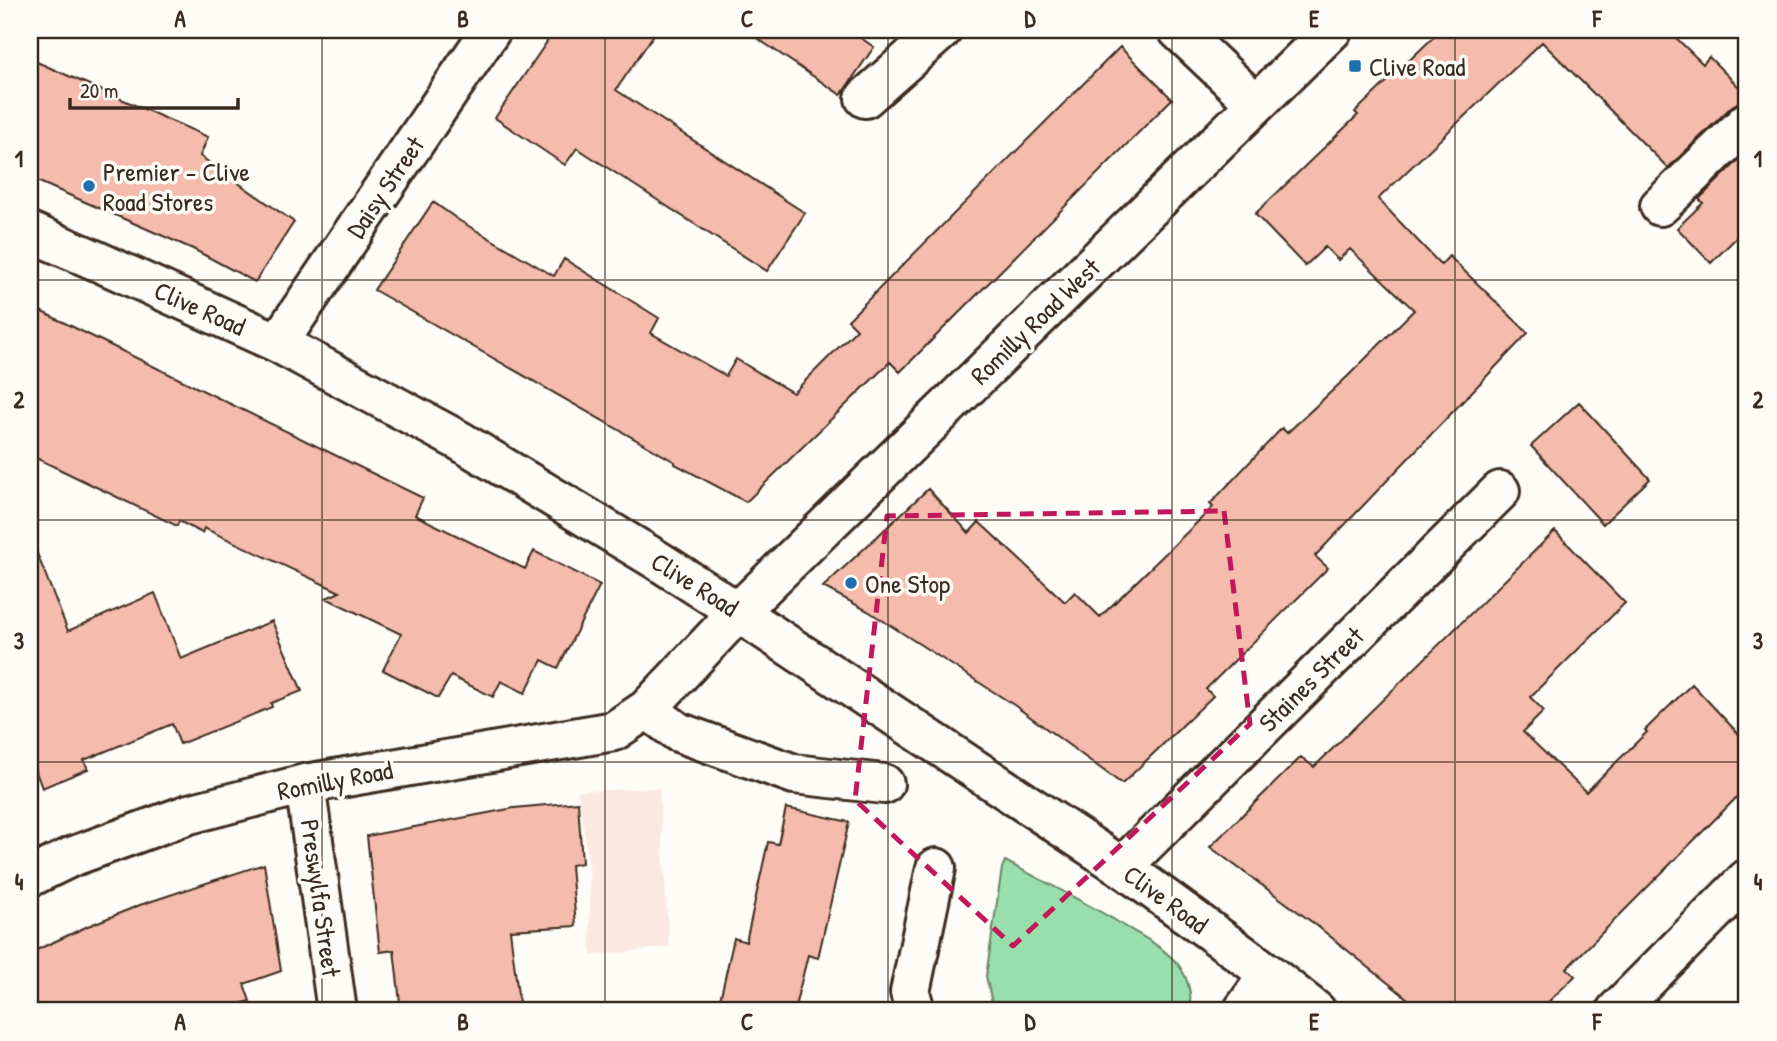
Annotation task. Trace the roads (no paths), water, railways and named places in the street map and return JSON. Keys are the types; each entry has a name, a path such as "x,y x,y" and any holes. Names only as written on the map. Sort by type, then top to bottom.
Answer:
{"street":[{"name":"Daisy Street","path":"278,343 491,30"},
{"path":"865,98 942,30"},
{"path":"1178,30 1256,104"},
{"name":"Romilly Road West","path":"738,612 1332,30"},
{"path":"1660,206 1747,122"},
{"name":"Clive Road","path":"30,232 278,343 460,441 657,560 1122,867 1316,1011"},
{"name":"Staines Street","path":"1122,867 1500,491"},
{"name":"Romilly Road","path":"30,877 71,857 189,814 305,784 614,731 647,709 738,612"},
{"path":"647,709 678,732 794,774 884,785"},
{"name":"Preswylfa Street","path":"305,784 337,1011"},
{"path":"915,1011 909,992 936,868"},
{"path":"1616,1011 1747,879"},
{"path":"1243,1011 1269,974"}],"place":[{"name":"Clive Road","path":"1355,66"},
{"name":"Premier - Clive Road Stores","path":"89,186"},
{"name":"One Stop","path":"851,583"}]}
